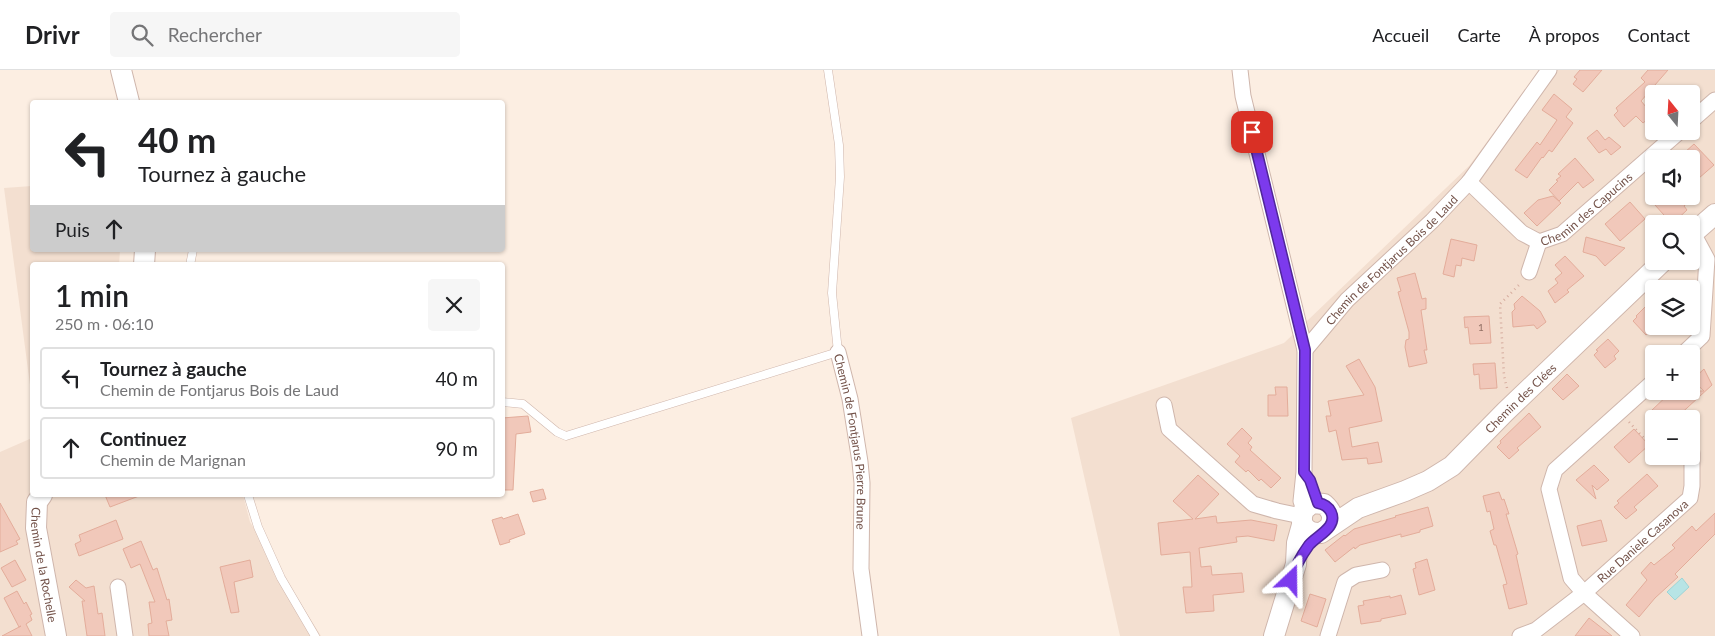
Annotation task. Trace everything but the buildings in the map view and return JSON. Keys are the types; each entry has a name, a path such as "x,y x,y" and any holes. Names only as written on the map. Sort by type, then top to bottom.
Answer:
{"street":[{"path":"121,70 128,100"},
{"path":"1240,70 1243,96 1305,350 1304,472 1310,480 1315,517 1297,543 1296,564 1274,636"},
{"name":"Chemin de Fontjarus Bois de Laud","path":"1305,350 1347,300 1432,221 1469,182 1549,70"},
{"path":"1700,113 1715,100"},
{"name":"Chemin des Capucins","path":"1469,182 1522,233 1539,242 1562,234 1670,140"},
{"path":"1700,227 1715,214"},
{"path":"1529,272 1539,242"},
{"path":"1692,345 1702,336 1708,260 1700,247"},
{"name":"Chemin des Clées","path":"1315,517 1358,508 1405,491 1439,475 1452,466 1654,270"},
{"name":"Chemin de Fontjarus Pierre Brune","path":"838,352 850,399 860,462 862,483 861,568 870,636"},
{"path":"1632,636 1584,593 1571,578 1549,489 1555,470 1645,389"},
{"path":"1164,405 1169,429 1252,504 1277,511 1315,517"},
{"name":"Rue Daniele Casanova","path":"1520,636 1536,630 1584,593 1690,498 1692,465"},
{"name":"Chemin de la Rochelle","path":"41,497 38,502 36,528 56,636"},
{"path":"1328,636 1345,582 1356,575 1382,570"},
{"path":"118,587 125,636"}],"lane":[{"name":"Chemin de Fontjarus Pierre Brune","path":"828,70 836,122 840,169 837,239 832,293 838,352"},
{"path":"505,402 523,404 557,432 566,436 838,352"},
{"path":"249,497 258,527 281,578 315,636"}],"path":[{"path":"1517,401 1507,390 1504,376 1500,304 1529,272"},
{"path":"1620,412 1645,439"}],"shaded area":[{"path":"1541,70 1715,70 1715,636 1120,636 1071,418 1284,343 1469,166"},
{"path":"30,186 30,252 120,252 119,262 30,262 30,385 4,188"},
{"path":"30,439 30,497 244,497 250,522 321,636 0,636 0,452"}],"water":[{"path":"1682,578 1689,587 1675,600 1667,592"}],"route":[{"path":"1252,132 1305,350 1304,472 1310,480 1318,503 1324,504 1329,508 1333,520 1326,531 1310,545 1296,564 1291,580"}]}
